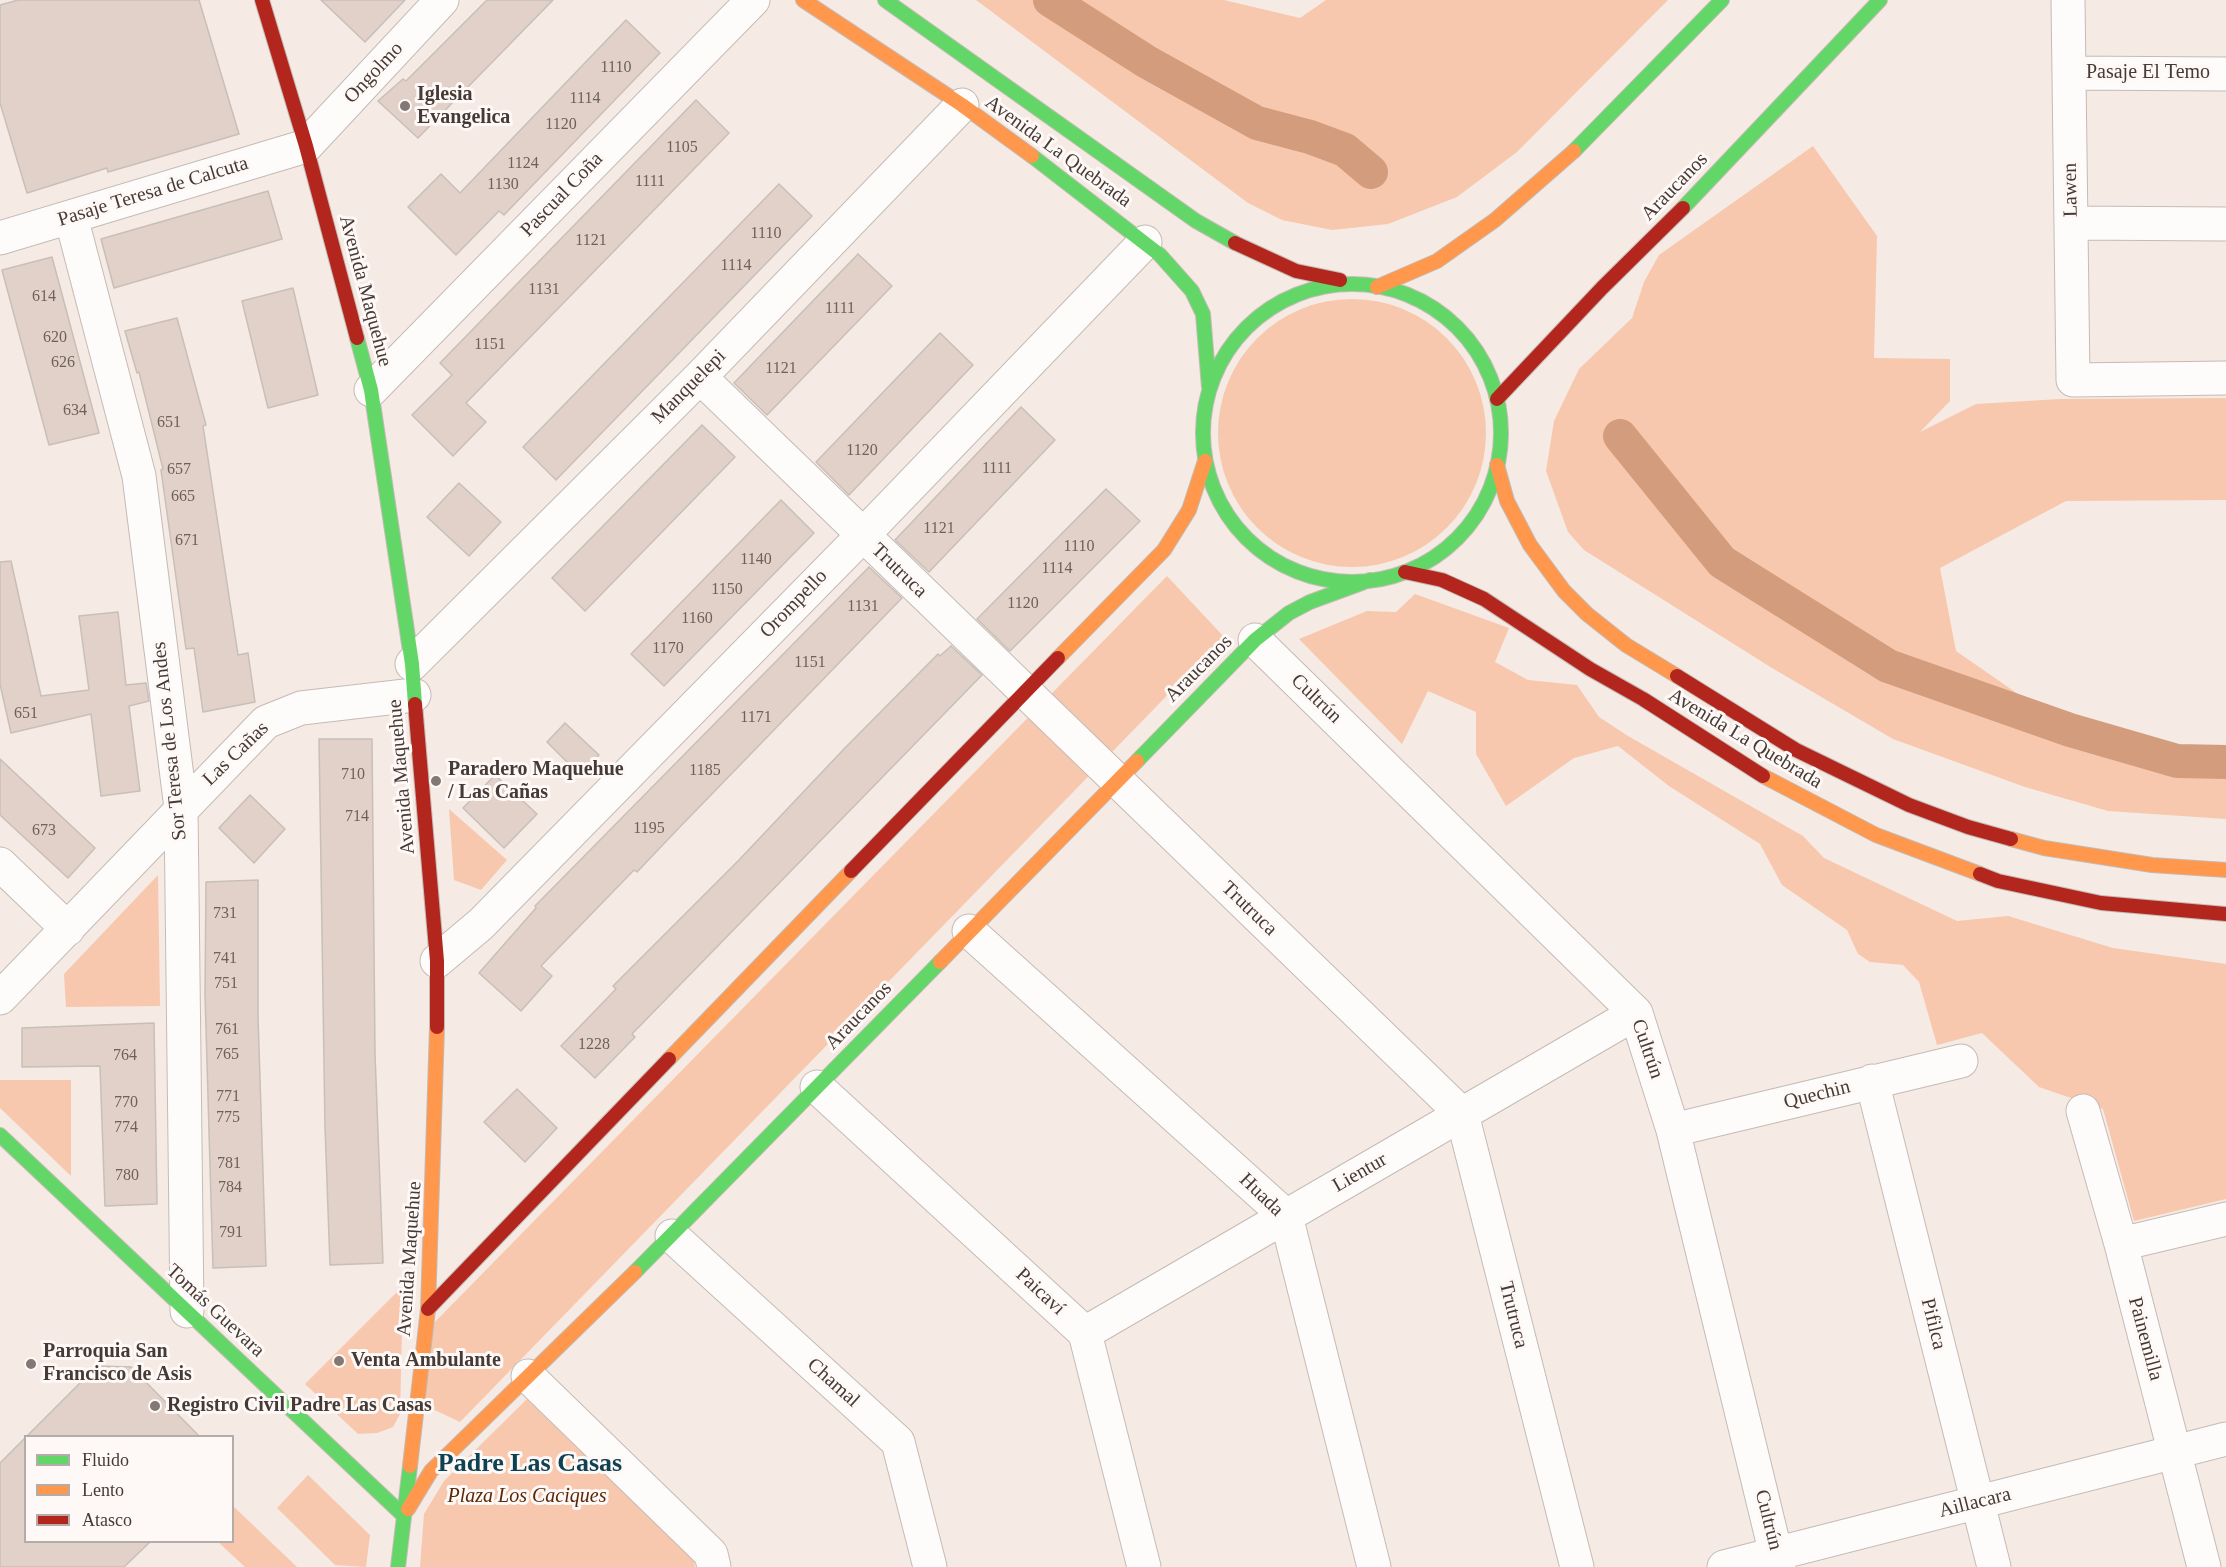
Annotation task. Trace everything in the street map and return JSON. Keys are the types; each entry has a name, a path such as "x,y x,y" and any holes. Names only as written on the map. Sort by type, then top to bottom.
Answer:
{"main road":[{"name":"Avenida Maquehue","path":"262,0 306,146 371,390 413,680 437,961 435,1181 428,1309 398,1567"},
{"name":"Avenida La Quebrada","path":"803,0 962,105 1145,242 1192,291 1203,314 1209,392"},
{"name":"Avenida La Quebrada","path":"885,0 1196,221 1254,254 1296,271 1362,285"},
{"path":"1377,287 1437,261 1496,220 1573,152 1722,0"},
{"name":"Araucanos","path":"1497,399 1602,288 1674,218 1880,0"},
{"path":"1362,285 1377,287 1410,296 1451,322 1482,359 1497,399 1501,429 1497,465 1485,500 1473,520 1437,554 1405,572 1370,580 1336,581 1312,576 1269,556 1233,523 1214,488 1205,461 1203,433 1209,392 1221,363 1234,342 1267,310 1314,289 1362,285"},
{"path":"428,1309 1164,550 1189,510 1205,461"},
{"name":"Avenida La Quebrada","path":"1497,465 1508,501 1530,545 1564,591 1587,614 1626,645 1796,750 1910,804 1968,827 2055,850 2152,865 2226,870"},
{"name":"Avenida La Quebrada","path":"1405,572 1442,580 1484,599 1590,669 1643,699 1774,783 1876,835 1998,881 2046,892 2152,910 2226,914"},
{"name":"Araucanos","path":"404,1516 431,1471 672,1236 1255,640 1289,613 1310,602 1370,580"},
{"name":"Tomás Guevara","path":"0,1135 404,1516"}],"street":[{"name":"Ongolmo","path":"306,146 442,0"},
{"name":"Pascual Coña","path":"371,390 753,0"},
{"name":"Lawen","path":"2068,0 2073,380 2226,378"},
{"name":"Pasaje El Temo","path":"2069,73 2226,74"},
{"name":"Manquelepi","path":"413,680 962,105"},
{"name":"Pasaje Teresa de Calcuta","path":"0,238 306,146"},
{"name":"Sor Teresa de Los Andes","path":"71,217 139,476 181,808 187,1311"},
{"path":"2072,223 2226,225"},
{"name":"Orompello","path":"437,961 489,915 863,535 1145,242"},
{"name":"Trutruca","path":"700,377 1462,1114 1577,1567"},
{"name":"Cultrún","path":"1255,640 1636,1013 1673,1130 1778,1560"},
{"name":"Las Cañas","path":"0,998 256,730 278,715 413,680"},
{"path":"0,864 68,929"},
{"name":"Huada","path":"969,931 1286,1216 1374,1567"},
{"name":"Lientur","path":"1085,1333 1636,1013"},
{"name":"Quechin","path":"1673,1130 1960,1061"},
{"name":"Pifilca","path":"1872,1081 1994,1567"},
{"name":"Paicaví","path":"818,1087 1085,1333"},
{"name":"Painemilla","path":"2083,1111 2121,1244 2204,1567"},
{"path":"2121,1244 2226,1219"},
{"name":"Chamal","path":"672,1236 898,1442 930,1567"},
{"path":"1085,1333 1144,1567"},
{"path":"528,1376 711,1554 714,1567"},
{"name":"Aillacara","path":"1724,1567 1778,1560 1977,1503 2226,1440"}],"green space":[{"path":"976,0 1224,0 1300,18 1326,0 1668,0 1517,152 1457,197 1388,224 1332,230 1282,220 1248,203"},
{"path":"1813,146 1877,236 1874,358 1950,359 1950,401 1920,432 1976,404 2060,399 2226,398 2226,500 2066,501 1940,568 1956,651 2070,730 2177,761 2226,762 2226,819 2108,811 2025,787 1893,739 1772,668 1584,550 1568,532 1546,471 1554,421 1579,369 1632,318 1644,282 1659,255"},
{"path":"1352,299 1378,301 1403,309 1427,321 1447,338 1464,358 1476,382 1484,407 1486,433 1484,459 1476,484 1464,508 1447,528 1427,545 1403,557 1378,565 1352,567 1326,565 1301,557 1277,545 1257,528 1240,508 1228,484 1220,459 1218,433 1220,407 1228,382 1240,358 1257,338 1277,321 1301,309 1326,301"},
{"path":"1167,576 1224,637 460,1422 424,1405 430,1327"},
{"path":"1415,594 1509,628 1495,662 1528,680 1577,685 1599,717 1803,836 1824,858 1957,921 2008,916 2113,948 2226,964 2226,1199 2134,1221 2103,1109 2039,1087 1982,1033 1937,1045 1919,982 1903,965 1870,962 1858,954 1847,930 1782,885 1760,844 1669,786 1618,746 1574,758 1506,806 1476,754 1476,712 1428,691 1402,744 1299,639 1367,611 1396,612"},
{"path":"449,809 507,860 481,890 454,880"},
{"path":"158,875 160,1006 66,1007 64,974"},
{"path":"0,1080 71,1080 71,1176 0,1108"},
{"path":"403,1286 400,1414 393,1427 377,1433 358,1434 305,1384"},
{"name":"Plaza Los Caciques","path":"527,1399 694,1561 695,1567 420,1567 424,1514 444,1481"},
{"path":"308,1475 370,1535 366,1567 335,1565 277,1508"},
{"path":"234,1507 297,1567 245,1567 219,1543 234,1543"}],"building":[{"path":"18,0 199,0 239,134 108,172 107,168 27,193 0,103 0,5"},
{"path":"321,0 405,0 365,42"},
{"path":"487,0 553,0 418,138 378,101 403,79 406,81"},
{"path":"626,20 660,53 504,215 499,211 456,255 408,207 441,174 460,193"},
{"path":"696,100 729,133 466,403 486,422 453,456 412,415 452,375 440,363"},
{"path":"779,184 812,216 556,480 523,447"},
{"path":"268,191 282,239 114,288 101,239"},
{"path":"858,254 892,286 767,415 734,383"},
{"path":"52,257 99,433 49,445 2,270"},
{"path":"293,288 318,395 268,408 242,301"},
{"path":"177,318 206,425 203,426 238,655 248,653 255,702 203,712 194,648 186,649 161,470 163,469 139,372 137,373 125,331"},
{"path":"940,333 973,365 849,495 816,462"},
{"path":"1021,407 1055,440 929,572 895,540"},
{"path":"702,425 735,457 585,611 552,578"},
{"path":"459,483 501,522 469,556 427,517"},
{"path":"1106,489 1140,521 1010,651 977,619"},
{"path":"781,500 814,533 664,686 631,654"},
{"path":"11,561 41,696 89,690 79,616 118,612 126,685 146,683 149,701 129,706 140,791 101,796 91,714 11,733 0,684 0,562"},
{"path":"869,567 902,598 637,872 634,870 541,966 552,976 521,1011 479,973 536,908 535,906"},
{"path":"951,646 982,675 632,1034 635,1037 595,1078 561,1046 616,989 613,986 739,860 842,751 938,654 940,656"},
{"path":"565,723 599,755 580,775 547,742"},
{"path":"319,739 372,739 375,1054 383,1263 330,1265 325,1127"},
{"path":"0,759 95,848 68,878 0,815"},
{"path":"495,775 537,814 504,848 463,808"},
{"path":"250,795 285,829 254,863 219,828"},
{"path":"258,880 258,1017 266,1266 213,1268 205,994 206,882"},
{"path":"154,1023 157,1204 105,1206 100,1066 22,1067 22,1028"},
{"path":"517,1089 557,1128 525,1162 484,1122"},
{"path":"97,1366 131,1367 198,1435 28,1435"},
{"path":"24,1439 24,1543 149,1543 124,1567 0,1567 0,1463"}],"waterway":[{"path":"1050,0 1147,62 1257,123 1310,137 1345,150 1371,172"},
{"path":"1620,436 1722,562 1888,666 2070,730 2177,761 2226,762"}],"traffic: fast":[{"path":"885,0 1196,221 1235,243"},
{"path":"1574,151 1722,0"},
{"path":"1683,208 1880,0"},
{"path":"1032,156 1160,255 1192,291 1203,314 1209,387"},
{"path":"1352,284 1381,287 1409,296 1435,309 1457,328 1476,350 1489,376 1498,404 1501,433 1498,462 1489,490 1476,516 1457,538 1435,557 1409,570 1381,579 1352,582 1323,579 1295,570 1269,557 1247,538 1228,516 1215,490 1206,462 1203,433 1206,404 1215,376 1228,350 1247,328 1269,309 1295,296 1323,287 1352,284"},
{"path":"357,338 371,390 412,664 415,704"},
{"path":"1137,761 1255,640 1289,613 1310,602 1370,580"},
{"path":"635,1272 940,962"},
{"path":"0,1135 404,1516"},
{"path":"398,1567 410,1466"}],"traffic: slow":[{"path":"803,0 962,105 1032,156"},
{"path":"1377,287 1437,261 1495,220 1574,151"},
{"path":"1058,658 1164,550 1189,510 1205,461"},
{"path":"1497,465 1507,501 1530,545 1564,591 1587,614 1626,645 1677,676"},
{"path":"940,962 1137,761"},
{"path":"1763,776 1876,835 1980,874"},
{"path":"2011,839 2044,848 2152,865 2226,870"},
{"path":"669,1059 851,871"},
{"path":"410,1466 428,1309 437,1027"},
{"path":"408,1509 431,1471 635,1272"}],"traffic: jam":[{"path":"262,0 306,146 357,338"},
{"path":"1497,399 1602,288 1683,208"},
{"path":"1235,243 1296,271 1340,280"},
{"path":"1405,572 1442,580 1484,599 1590,669 1643,699 1763,776"},
{"path":"851,871 1058,658"},
{"path":"1677,676 1796,750 1909,805 1968,827 2011,839"},
{"path":"415,704 437,961 437,1027"},
{"path":"1980,874 1998,881 2101,903 2226,914"},
{"path":"428,1309 669,1059"}],"place":[{"name":"Iglesia Evangelica","path":"405,106"},
{"name":"Paradero Maquehue / Las Cañas","path":"436,781"},
{"name":"Venta Ambulante","path":"339,1361"},
{"name":"Parroquia San Francisco de Asis","path":"31,1364"},
{"name":"Registro Civil Padre Las Casas","path":"155,1406"}],"district":[{"name":"Padre Las Casas","path":"530,1464"}]}
